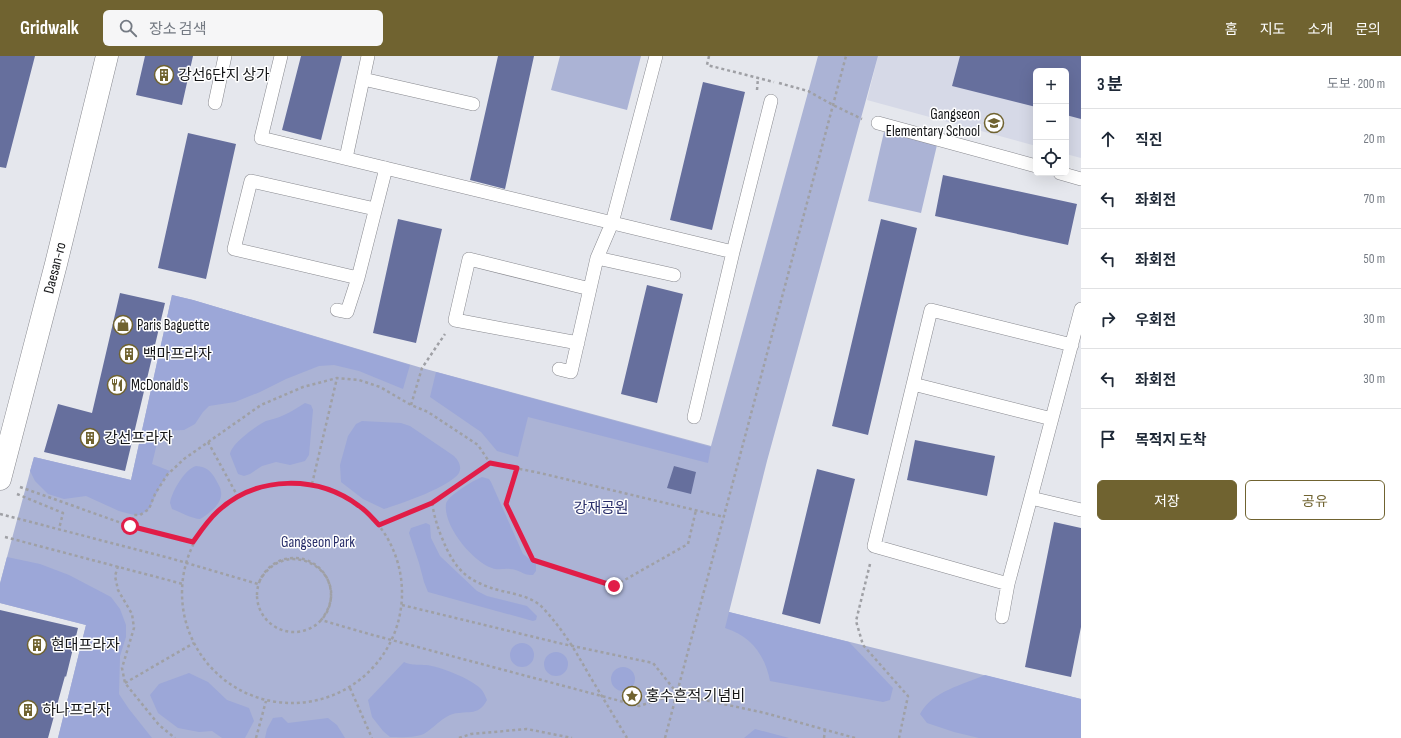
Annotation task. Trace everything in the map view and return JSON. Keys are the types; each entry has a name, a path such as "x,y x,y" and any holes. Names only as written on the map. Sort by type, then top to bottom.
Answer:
{"main road":[{"name":"Daesan-ro","path":"0,479 56,264 107,56"}],"lane":[{"path":"215,103 225,56"},
{"path":"281,56 261,138 733,252"},
{"path":"346,158 368,56"},
{"path":"559,369 572,372 597,258 612,223 656,56"},
{"path":"363,79 473,104"},
{"path":"694,417 771,101"},
{"path":"878,123 1033,165"},
{"path":"336,310 347,312 358,278 386,168"},
{"path":"1069,176 1081,179"},
{"path":"358,278 234,249 251,181 375,209"},
{"path":"597,258 674,276"},
{"path":"578,344 454,320 468,259 590,289"},
{"path":"1002,617 1008,584 1081,309"},
{"path":"1008,584 874,546 931,310 1072,345"},
{"path":"913,384 1052,419"},
{"path":"1032,498 1081,510"}],"path":[{"path":"709,56 707,65 808,91 833,105 862,118 878,123"},
{"path":"665,738 846,56"},
{"path":"411,405 422,368 454,320"},
{"path":"312,484 338,378"},
{"path":"130,526 134,515 140,515 149,509 158,489 169,472 184,459 261,405 303,387 338,378 359,380 380,387 411,405 428,412 478,445 490,463"},
{"path":"208,442 238,497"},
{"path":"379,525 432,503 490,463 724,517"},
{"path":"517,468 506,504 533,560 614,586 688,544 696,510"},
{"path":"286,483 312,484 338,492 360,506 379,525 393,548 403,583 402,605 391,640 377,665 364,678 350,688 330,697 309,703 287,704 266,701 236,689 212,669 194,643 186,621 182,597 186,563 193,542 202,529 218,511 238,497 262,487 286,483"},
{"path":"20,487 130,526 193,542"},
{"path":"17,494 63,513 59,529"},
{"path":"432,503 434,517 449,555 459,570 480,584 524,597 540,605 566,635 627,738"},
{"path":"0,514 173,559 258,584"},
{"path":"5,536 183,584"},
{"path":"874,546 856,621 863,645 908,696 899,738"},
{"path":"288,559 302,559 322,570 328,578 332,596 329,606 321,620 303,630 291,631 279,628 268,621 261,611 257,599 258,584 265,572 278,562 288,559"},
{"path":"118,566 115,576 118,590 132,614 134,628 122,668 125,682 159,725 175,738"},
{"path":"402,605 653,664 677,694"},
{"path":"321,620 639,706 677,694 765,713 855,738"},
{"path":"125,682 194,643"},
{"path":"350,688 372,738"},
{"path":"256,738 266,701"},
{"path":"459,738 471,734 527,729 572,738"},
{"path":"824,738 825,730"},
{"path":"471,734 473,738"}],"shaded area":[{"name":"Gangseon Elementary School","path":"878,56 1081,56 1081,158 1069,155 1069,68 1033,68 1033,145 867,100"},
{"path":"172,295 410,365 403,389 359,371 334,365 319,366 235,402 209,406 195,424 184,430 160,431 152,464 170,471 161,484 149,509 140,515 119,511 86,496 64,499 48,494 35,481 30,471 34,457 131,480"},
{"path":"436,372 711,447 708,463 528,417 518,457 497,451 481,432 430,397"},
{"path":"305,403 311,405 313,410 309,455 305,461 290,465 276,462 262,466 244,476 238,474 230,454 235,445 262,423 287,414"},
{"path":"362,421 401,423 410,426 454,456 460,464 459,473 446,484 436,489 384,509 363,499 341,482 340,465 348,436 356,424"},
{"path":"196,466 206,468 210,472 218,484 221,492 218,504 200,519 190,517 172,509 170,503 173,493 183,476"},
{"path":"482,477 489,479 491,482 523,554 536,564 536,571 533,575 513,569 494,569 484,564 468,551 454,532 446,513 446,504 451,497 461,489"},
{"path":"426,523 430,525 431,538 440,556 477,591 487,596 527,606 537,616 536,620 533,621 428,592 409,533 411,528"},
{"path":"7,557 40,564 69,575 111,597 120,609 126,625 126,637 120,656 119,694 152,738 58,738 86,625 0,603 0,584"},
{"path":"729,612 849,642 893,688 890,700 883,702 770,681 765,663 755,648 742,636 725,628"},
{"path":"522,643 527,644 533,650 533,660 527,666 522,667 517,666 511,660 510,655 511,650 517,644"},
{"path":"556,652 564,656 568,664 564,672 556,676 548,672 544,664 548,656"},
{"path":"404,662 432,666 447,670 463,677 477,685 484,693 487,700 480,709 450,715 424,734 409,737 390,737 372,717 368,700"},
{"path":"623,667 628,668 634,674 634,684 628,690 623,691 618,690 612,684 611,679 612,674 618,668"},
{"path":"189,673 208,682 227,700 249,708 254,721 245,738 222,738 212,731 199,732 178,728 158,713 150,695 159,684"},
{"path":"985,675 1081,699 1081,738 979,738 927,723 920,714 925,706 940,694"},
{"path":"282,717 288,723 328,718 337,725 345,738 265,738 267,729 273,718"},
{"path":"755,729 789,738 744,738"}],"green space":[{"path":"560,56 641,56 627,110 551,90"},
{"name":"Gangseon Park","path":"818,56 878,56 767,461 729,612 1081,699 1081,738 58,738 86,625 0,603 0,583 34,457 131,480 172,295 422,368 711,446"},
{"path":"884,132 937,145 921,213 868,201"}],"building":[{"path":"0,56 35,56 6,168 0,167"},
{"name":"강선6단지 상가","path":"145,56 193,56 182,105 136,95"},
{"path":"301,56 342,56 321,140 282,130"},
{"path":"498,56 534,56 505,189 470,180"},
{"path":"960,56 1081,56 1081,119 1069,116 1069,68 1033,68 1033,106 952,86"},
{"path":"703,82 745,92 712,230 670,220"},
{"path":"188,133 236,144 206,279 158,268"},
{"path":"943,175 1077,204 1068,245 935,216"},
{"path":"398,219 442,229 416,343 373,333"},
{"path":"881,219 917,228 868,435 832,426"},
{"path":"647,285 683,294 657,403 621,394"},
{"path":"120,293 165,303 125,471 44,452 58,404 92,413"},
{"path":"915,440 995,456 987,496 907,480"},
{"path":"674,466 696,472 691,494 667,488"},
{"path":"817,469 855,479 820,624 782,614"},
{"path":"1054,522 1081,528 1081,627 1071,677 1025,667"},
{"path":"0,610 78,628 66,677 65,676 48,738 0,738"}],"place":[{"name":"강선6단지 상가","path":"164,75"},
{"name":"Gangseon Elementary School","path":"994,123"},
{"name":"Paris Baguette","path":"123,325"},
{"name":"백마프라자","path":"129,354"},
{"name":"McDonald's","path":"117,385"},
{"name":"강선프라자","path":"90,438"},
{"name":"현대프라자","path":"37,645"},
{"name":"홍수흔적 기념비","path":"632,696"},
{"name":"하나프라자","path":"28,710"}],"route":[{"path":"130,526 193,542 218,511 238,497 262,487 286,483 312,484 338,492 360,506 379,525 432,503 490,463 517,468 506,504 533,560 614,586"}],"park label":[{"name":"강재공원","path":"601,508"}]}
